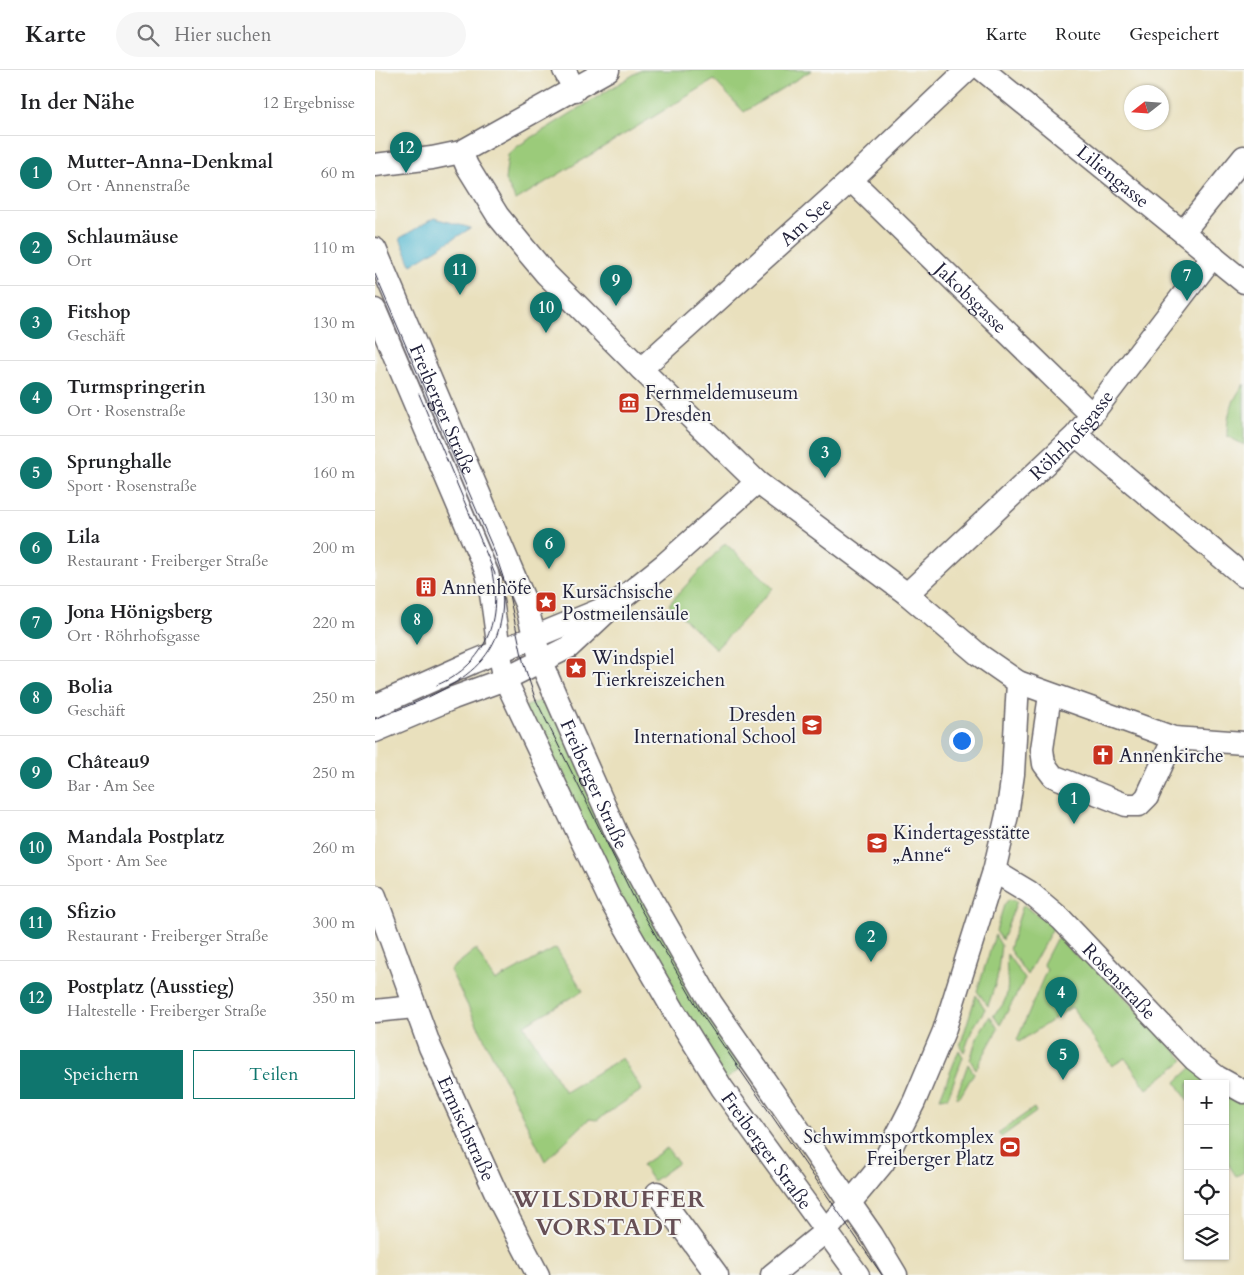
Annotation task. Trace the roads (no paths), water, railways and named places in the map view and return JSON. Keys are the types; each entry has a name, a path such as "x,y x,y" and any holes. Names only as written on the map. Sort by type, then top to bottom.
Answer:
{"street":[{"path":"564,70 575,90"},
{"path":"375,165 433,158 461,152 608,70"},
{"name":"Am See","path":"641,369 851,180 967,70"},
{"name":"Liliengasse","path":"983,70 1244,282"},
{"path":"461,152 467,166 498,216 546,274 757,482 907,594 979,655 1018,682 1175,738 1244,743"},
{"path":"1183,232 1244,157"},
{"name":"Jakobsgasse","path":"851,180 1091,414"},
{"name":"Freiberger Straße","path":"375,249 526,604 541,662 619,839 675,943 711,1003 849,1202 896,1275"},
{"name":"Röhrhofsgasse","path":"907,594 1076,435 1213,256"},
{"name":"Freiberger Straße","path":"375,310 487,572 492,594 498,652 505,679 609,898 669,1002 722,1088 858,1275"},
{"path":"1076,435 1244,576"},
{"path":"375,732 453,698 505,679 541,662 578,641 615,604 665,564 757,482"},
{"path":"375,706 498,652 615,604"},
{"path":"772,1275 826,1231 883,1163 915,1102 944,1031 994,870 1007,815 1013,774 1018,682"},
{"path":"1050,695 1042,749 1044,764 1053,776 1126,805 1139,805 1147,797 1175,738"},
{"name":"Rosenstraße","path":"994,870 1029,892 1061,920 1194,1059 1217,1077 1244,1092"},
{"name":"Ermischstraße","path":"375,896 414,1007 493,1187 538,1275"},
{"path":"375,1011 414,1007"},
{"path":"657,1193 717,1275"}],"water":[{"path":"434,218 471,228 411,265 400,238"}],"tram line":[{"path":"375,274 495,553 509,595 524,665 535,698 633,896 700,1012 882,1275"},
{"path":"419,394 495,574"},
{"path":"437,685 454,676 468,665 479,652 487,637 495,604 491,568"},
{"path":"375,719 446,688 466,675 483,659 495,640 502,616 502,587"}],"place":[{"name":"Postplatz (Ausstieg)","path":"406,173"},
{"name":"Sfizio","path":"460,295"},
{"name":"Jona Hönigsberg","path":"1187,301"},
{"name":"Château9","path":"616,306"},
{"name":"Mandala Postplatz","path":"546,333"},
{"name":"Fernmeldemuseum Dresden","path":"629,403"},
{"name":"Fitshop","path":"825,478"},
{"name":"Lila","path":"549,569"},
{"name":"Annenhöfe","path":"426,587"},
{"name":"Kursächsische Postmeilensäule","path":"546,602"},
{"name":"Bolia","path":"417,645"},
{"name":"Windspiel Tierkreiszeichen","path":"576,668"},
{"name":"Dresden International School","path":"812,725"},
{"name":"Annenkirche","path":"1103,755"},
{"name":"Mutter-Anna-Denkmal","path":"1074,824"},
{"name":"Kindertagesstätte „Anne“","path":"877,843"},
{"name":"Schlaumäuse","path":"871,962"},
{"name":"Turmspringerin","path":"1061,1018"},
{"name":"Sprunghalle","path":"1063,1080"},
{"name":"Schwimmsportkomplex Freiberger Platz","path":"1010,1147"}],"district":[{"name":"WILSDRUFFER VORSTADT","path":"609,1213"}]}
